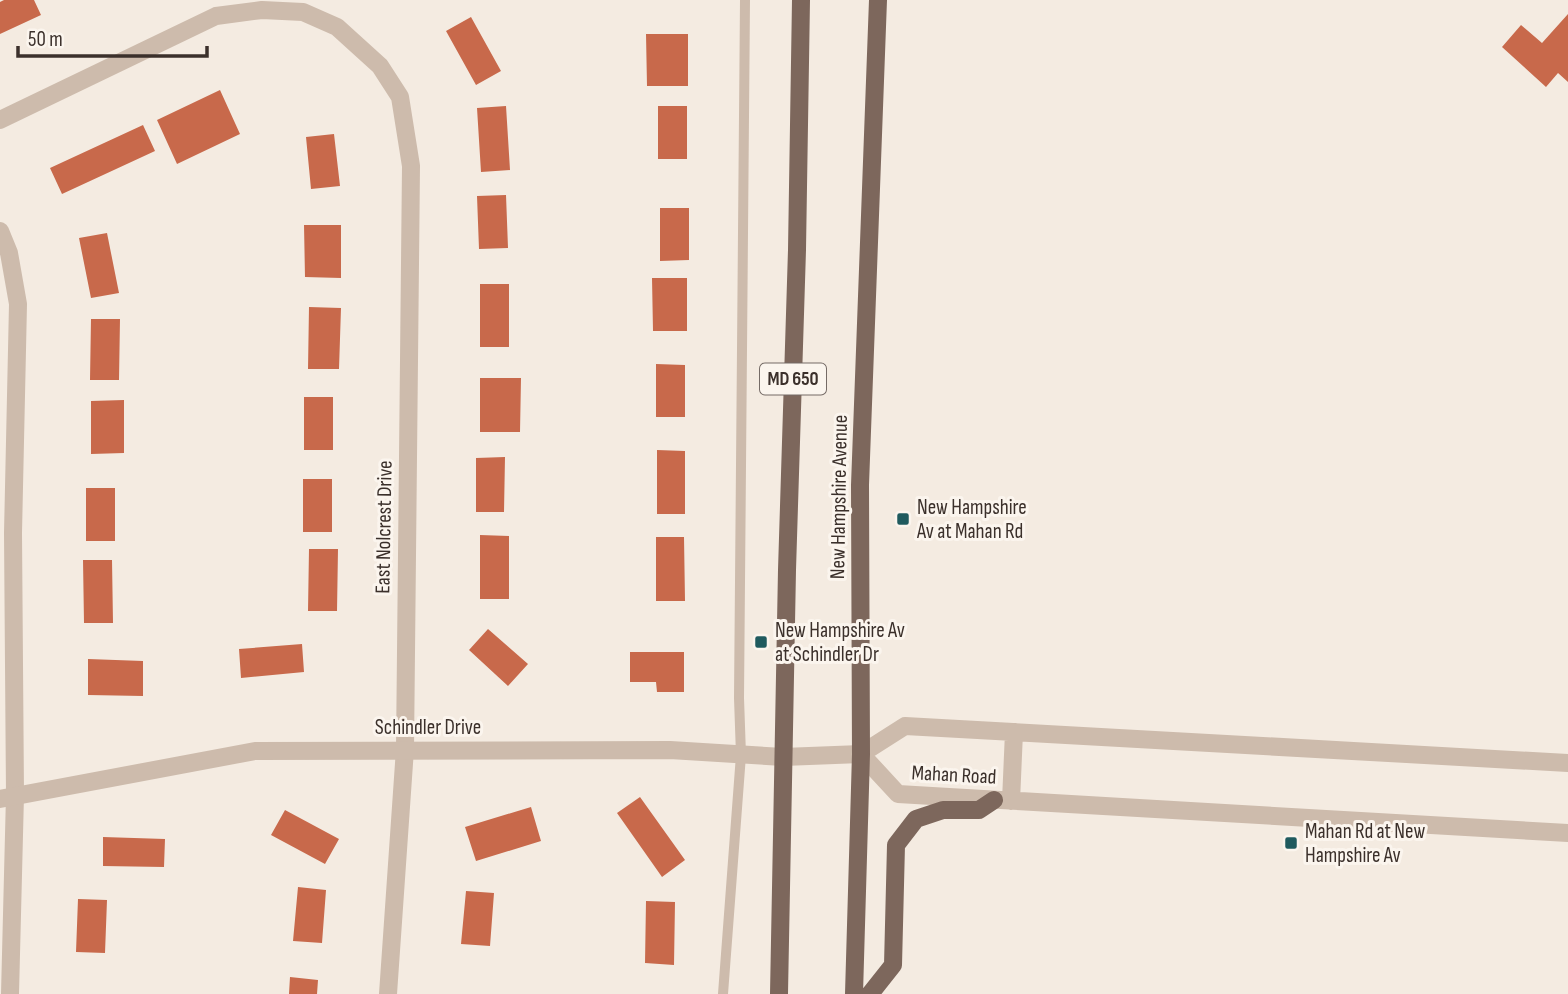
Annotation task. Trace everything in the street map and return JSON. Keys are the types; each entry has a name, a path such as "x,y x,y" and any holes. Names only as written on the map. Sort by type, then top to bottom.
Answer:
{"main road":[{"name":"MD 650","path":"779,994 786,570 802,0"},
{"name":"New Hampshire Avenue","path":"854,994 861,754 860,485 878,0"},
{"path":"870,994 893,965 896,845 916,819 943,810 979,810 1003,800"}],"street":[{"name":"East Nolcrest Drive","path":"0,120 216,16 262,10 303,12 337,27 380,66 400,97 411,166 405,749 388,994"},
{"path":"0,231 9,253 18,304 8,797 10,994"},
{"path":"861,754 905,726 1568,763"},
{"path":"1003,800 1014,732"},
{"name":"Schindler Drive","path":"8,797 255,751 670,750 783,757 861,754"},
{"name":"Mahan Road","path":"861,754 898,794 1568,833"}],"lane":[{"path":"723,994 741,755 739,698 745,0"}],"building":[{"path":"34,0 41,15 0,34 0,2"},
{"path":"1568,14 1568,82 1558,73 1546,87 1502,47 1521,25 1542,43"},
{"path":"471,17 501,71 476,85 446,31"},
{"path":"646,34 688,34 688,86 647,86"},
{"path":"220,90 240,134 177,164 157,120"},
{"path":"506,106 510,170 481,172 477,108"},
{"path":"658,106 687,106 687,159 658,159"},
{"path":"143,125 155,151 62,194 50,168"},
{"path":"334,134 340,186 311,189 306,137"},
{"path":"506,195 508,248 479,249 477,196"},
{"path":"660,208 689,208 689,260 660,261"},
{"path":"304,225 341,225 341,278 305,277"},
{"path":"107,233 119,293 91,298 79,238"},
{"path":"652,278 687,278 687,331 653,331"},
{"path":"480,284 509,284 509,347 480,347"},
{"path":"309,307 341,308 339,369 308,369"},
{"path":"91,319 120,319 119,380 90,380"},
{"path":"656,364 685,365 685,417 656,417"},
{"path":"480,378 521,378 520,432 480,432"},
{"path":"304,397 333,397 333,450 304,450"},
{"path":"124,400 124,453 91,454 91,401"},
{"path":"657,450 685,451 685,514 657,514"},
{"path":"505,457 504,512 476,512 476,458"},
{"path":"303,479 332,479 332,532 303,532"},
{"path":"86,488 115,488 115,541 86,541"},
{"path":"480,535 509,536 509,599 480,599"},
{"path":"656,537 684,537 685,601 656,601"},
{"path":"309,549 338,549 337,611 308,611"},
{"path":"83,560 112,560 113,623 84,623"},
{"path":"488,629 528,664 508,686 469,650"},
{"path":"302,644 304,672 241,678 239,649"},
{"path":"630,652 684,652 684,692 657,692 656,682 630,682"},
{"path":"88,659 143,661 143,696 88,695"},
{"path":"640,797 685,860 662,877 617,813"},
{"path":"531,807 541,841 476,861 465,827"},
{"path":"285,810 339,839 325,864 271,835"},
{"path":"103,837 165,839 164,867 103,866"},
{"path":"298,887 326,890 322,943 293,941"},
{"path":"466,891 494,893 490,946 461,944"},
{"path":"78,899 107,900 105,953 76,952"},
{"path":"646,901 675,902 674,965 645,963"},
{"path":"290,977 318,980 317,994 289,994"}],"place":[{"name":"New Hampshire Av at Mahan Rd","path":"903,519"},
{"name":"New Hampshire Av at Schindler Dr","path":"761,642"},
{"name":"Mahan Rd at New Hampshire Av","path":"1291,843"}]}
